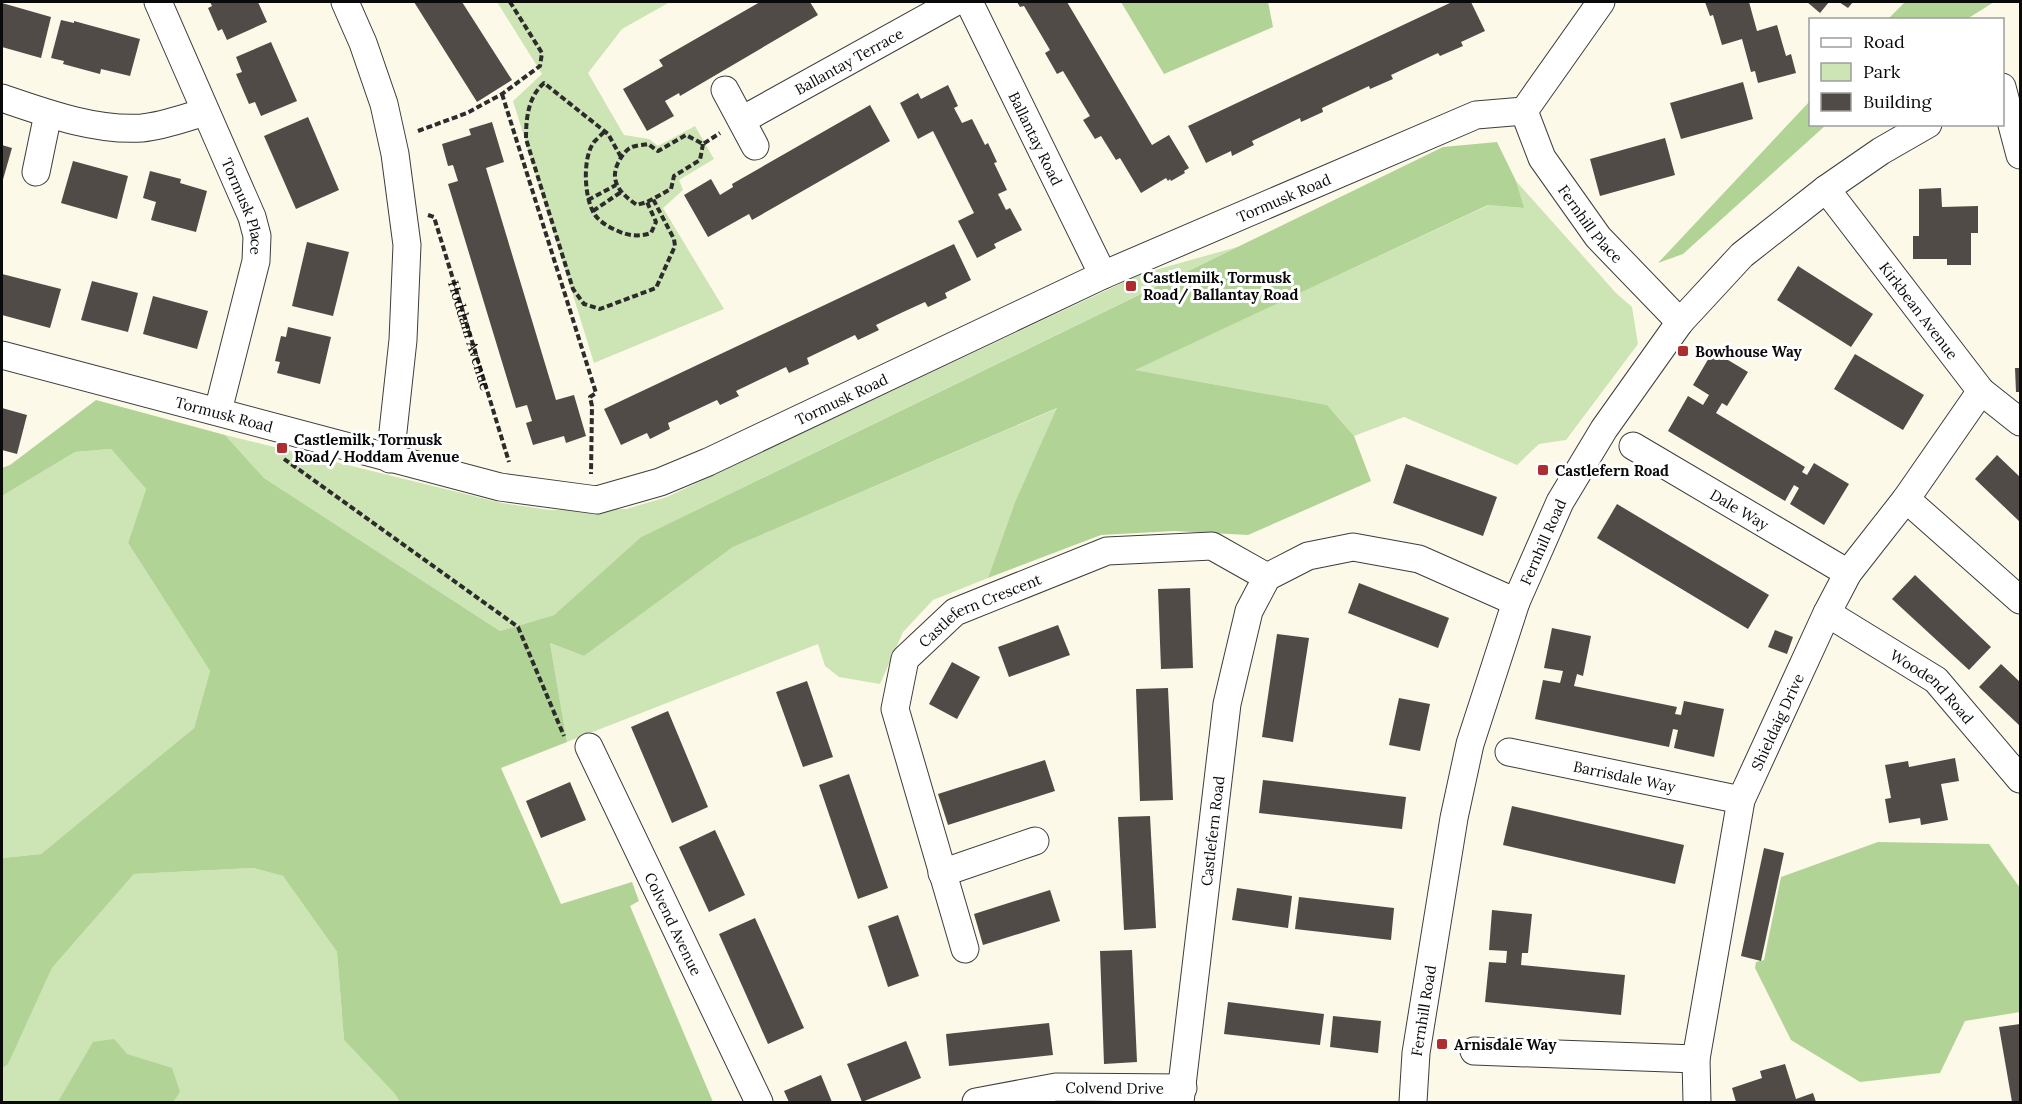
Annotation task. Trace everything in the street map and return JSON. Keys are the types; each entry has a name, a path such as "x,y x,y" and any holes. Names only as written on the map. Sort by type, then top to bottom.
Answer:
{"street":[{"name":"Tormusk Place","path":"158,2 252,217 257,236 256,261 218,411"},
{"path":"345,2 363,43 384,104 392,141 407,245 402,340 390,459"},
{"name":"Ballantay Terrace","path":"742,120 955,2"},
{"name":"Ballantay Road","path":"969,2 1103,275"},
{"path":"1524,111 1601,2"},
{"path":"2004,81 2020,72"},
{"path":"725,90 755,146"},
{"path":"2004,95 2020,155"},
{"path":"2,98 48,114 117,128 144,128 205,112"},
{"name":"Tormusk Road","path":"2,355 500,487 597,500 660,482 708,462 1103,275 1476,115 1524,111"},
{"name":"Fernhill Place","path":"1524,111 1542,158 1598,237 1680,322"},
{"path":"36,172 48,114"},
{"name":"Fernhill Road","path":"1413,1102 1416,1053 1454,818 1470,744 1516,602 1560,502 1604,429 1680,322 1742,255 1826,189 1881,151 1925,126"},
{"name":"Kirkbean Avenue","path":"1826,189 1981,391 2020,422"},
{"name":"Shieldaig Drive","path":"1697,1102 1696,1059 1741,800 1827,613 1848,573 1906,499 1981,391"},
{"name":"Dale Way","path":"1633,446 1848,573"},
{"path":"1906,499 2020,600"},
{"name":"Castlefern Crescent","path":"965,950 895,709 905,659 955,612 1107,551 1212,546 1267,578"},
{"path":"1267,578 1308,556 1353,547 1419,559 1516,602"},
{"name":"Castlefern Road","path":"1182,1095 1227,704 1249,611 1267,578"},
{"name":"Woodend Road","path":"1827,613 1936,680 2020,779"},
{"name":"Colvend Avenue","path":"589,747 759,1102"},
{"name":"Barrisdale Way","path":"1509,752 1741,800"},
{"path":"942,873 1035,841"},
{"path":"1474,1050 1696,1059"},
{"name":"Colvend Drive","path":"976,1102 1056,1087 1182,1095"}],"path":[{"path":"392,141 467,113 502,94 540,66 542,52 510,2"},
{"path":"621,157 608,134 544,83 534,92 526,123 526,139 573,289 584,304 600,309 656,288 675,246 674,239 653,199"},
{"path":"502,94 596,393 590,397 592,406 591,499"},
{"path":"703,144 686,135 658,151 648,144 631,147 621,157 614,178 616,185 637,205 653,199 670,189 674,176 700,160 703,144 742,120"},
{"path":"604,132 593,143 588,155 586,178 588,200 596,216 610,228 625,234 641,236 651,233 656,222 647,202"},
{"path":"588,200 616,185"},
{"path":"593,211 621,192"},
{"name":"Hoddam Avenue","path":"402,204 434,218 517,489"},
{"path":"276,453 518,627 567,742 589,747"}],"green space":[{"path":"497,2 670,2 622,29 588,73 624,135 649,139 658,146 695,126 714,159 679,180 683,190 663,208 724,309 594,363 513,101 542,74"},
{"path":"1121,2 1268,2 1273,27 1164,74"},
{"path":"1905,2 1994,2 1969,18 1889,18"},
{"path":"1809,102 1809,126 1825,126 1683,254 1658,263"},
{"path":"1497,142 1516,181 1524,208 1488,205 1135,370 1327,405 1354,436 1371,481 1248,535 1174,531 1101,535 988,578 1015,502 1057,408 733,547 584,656 550,643 567,742 501,768 561,904 632,882 639,901 630,906 713,1102 400,1102 344,1040 337,952 283,876 253,868 134,874 52,968 8,1064 2,1068 2,858 41,854 194,728 210,671 128,543 146,489 111,449 75,452 2,496 2,468 10,465 96,400 225,435 264,478 500,631 554,615 641,537 1443,147"},
{"path":"1516,181 1616,293 1632,307 1638,344 1566,440 1539,444 1517,465 1404,417 1354,436 1327,405 1134,370 1489,205 1523,208"},
{"path":"1237,247 641,537 554,615 500,631 264,478 225,435 502,503 550,510 626,509 667,497 1141,274"},
{"path":"1058,408 1015,502 988,578 933,600 903,632 880,684 839,677 825,666 818,644 567,742 550,643 584,656 733,547"},
{"path":"111,449 146,489 128,543 210,671 194,728 41,854 2,858 2,496 75,452"},
{"path":"1878,842 1989,844 2020,888 2020,1012 1965,1021 1940,1073 1860,1082 1791,1040 1755,968 1756,962 1764,960 1781,877"},
{"path":"253,868 283,876 337,952 344,1040 400,1102 2,1102 2,1068 8,1063 52,968 134,874"},
{"path":"114,1039 127,1054 172,1068 180,1092 173,1102 58,1102 93,1042"}],"building":[{"path":"210,2 258,2 267,22 227,40 222,29 218,31 208,8 212,6"},
{"path":"414,2 462,2 512,80 477,102"},
{"path":"760,2 810,2 818,15 680,96 679,93 665,101 674,116 647,131 623,89 663,66 659,60"},
{"path":"1017,2 1067,2 1152,145 1169,135 1189,168 1184,171 1185,173 1171,181 1166,178 1141,193 1120,158 1116,160 1101,136 1095,139 1083,120 1090,116 1063,71 1057,74 1045,53 1050,50 1024,6 1020,7"},
{"path":"1452,2 1471,2 1485,31 1461,42 1463,46 1440,56 1438,53 1391,75 1393,79 1370,89 1369,86 1322,108 1323,112 1301,122 1300,118 1252,141 1254,145 1232,156 1231,151 1206,163 1188,126"},
{"path":"1705,2 1749,2 1757,31 1777,25 1786,56 1791,54 1796,73 1758,83 1755,71 1751,72 1742,39 1722,45 1713,15 1710,16"},
{"path":"1807,2 1829,2 1820,13"},
{"path":"1839,2 1853,2 1848,8"},
{"path":"2,3 51,17 41,58 2,47"},
{"path":"61,20 74,23 74,21 140,39 130,76 101,69 100,74 63,64 64,61 51,58"},
{"path":"271,42 297,101 261,116 255,102 249,104 236,74 242,72 236,57"},
{"path":"1743,82 1753,119 1681,139 1670,103"},
{"path":"948,85 958,106 954,108 962,123 972,119 985,145 988,143 997,162 994,163 1007,190 998,194 1006,210 1010,208 1022,230 994,244 996,248 977,258 958,221 974,213 933,131 918,139 900,103 918,93 921,99"},
{"path":"870,105 890,141 752,220 749,214 708,237 684,195 711,179 720,195 733,187 732,184"},
{"path":"308,117 339,190 296,209 264,136"},
{"path":"492,122 504,162 486,168 556,400 574,395 586,436 566,443 564,436 533,445 526,423 532,421 527,405 516,408 448,184 458,181 453,165 448,166 442,144 471,135 469,129"},
{"path":"1665,138 1675,175 1600,196 1590,159"},
{"path":"2,145 12,148 2,183"},
{"path":"73,161 128,176 117,219 61,203"},
{"path":"150,171 181,179 180,183 207,191 196,232 151,220 156,202 143,198"},
{"path":"1941,188 1942,207 1978,206 1978,233 1971,233 1971,265 1947,265 1947,259 1913,259 1913,236 1919,236 1919,189"},
{"path":"307,242 349,252 333,316 292,306"},
{"path":"954,244 971,280 945,293 947,298 928,307 925,302 876,325 879,330 858,340 855,335 807,358 809,364 789,373 786,367 736,391 739,396 720,405 717,400 668,423 670,429 650,439 647,433 621,445 604,409"},
{"path":"1798,266 1873,314 1851,347 1777,300"},
{"path":"2,274 61,289 50,328 2,315"},
{"path":"92,281 138,293 128,332 81,320"},
{"path":"153,296 208,311 197,349 143,334"},
{"path":"288,327 331,337 320,384 277,373 280,362 275,361 281,336 286,337"},
{"path":"1713,351 1748,372 1727,406 1722,403 1716,413 1805,467 1802,472 1807,475 1814,463 1849,484 1824,525 1790,504 1799,488 1794,485 1785,501 1668,431 1688,396 1703,405 1709,395 1693,385"},
{"path":"1855,354 1924,395 1903,430 1834,389"},
{"path":"2015,368 2020,368 2020,392 2016,392"},
{"path":"2,408 27,415 17,454 2,450"},
{"path":"1997,455 2020,477 2020,522 1975,479"},
{"path":"1406,464 1497,497 1483,536 1393,503"},
{"path":"1617,504 1769,595 1748,629 1597,538"},
{"path":"1915,575 1991,647 1969,670 1892,599"},
{"path":"1359,583 1449,618 1438,648 1348,613"},
{"path":"1190,588 1193,668 1161,669 1158,589"},
{"path":"1058,625 1070,655 1009,677 998,647"},
{"path":"1552,628 1591,636 1583,676 1577,674 1574,686 1677,707 1675,714 1681,715 1684,701 1724,709 1714,757 1674,748 1678,730 1673,729 1669,747 1535,719 1543,680 1560,683 1563,671 1544,668"},
{"path":"1775,630 1793,637 1787,654 1768,647"},
{"path":"1277,634 1309,638 1293,742 1262,737"},
{"path":"952,662 980,677 957,719 929,704"},
{"path":"2001,664 2020,682 2020,726 1979,687"},
{"path":"807,681 833,757 803,767 776,692"},
{"path":"1168,688 1173,800 1140,801 1136,689"},
{"path":"1399,698 1430,704 1420,751 1389,745"},
{"path":"668,711 708,807 672,823 631,727"},
{"path":"1955,758 1959,781 1941,784 1948,820 1921,825 1920,818 1889,823 1885,799 1891,798 1885,765 1908,761 1909,767"},
{"path":"1045,760 1055,791 948,825 938,794"},
{"path":"849,774 888,888 858,899 819,785"},
{"path":"1263,780 1406,797 1402,829 1259,813"},
{"path":"570,782 586,820 541,838 526,801"},
{"path":"1512,806 1684,845 1675,884 1503,845"},
{"path":"1150,816 1156,928 1124,930 1118,817"},
{"path":"715,830 745,895 709,912 679,847"},
{"path":"1764,848 1784,853 1761,961 1741,956"},
{"path":"1237,888 1292,896 1288,928 1232,920"},
{"path":"1050,890 1060,921 983,945 974,914"},
{"path":"1299,897 1394,908 1391,940 1295,929"},
{"path":"1492,910 1532,914 1528,953 1522,953 1521,965 1625,975 1621,1015 1485,1002 1489,962 1506,963 1507,951 1489,950"},
{"path":"898,915 919,976 888,987 868,926"},
{"path":"755,918 804,1028 768,1044 719,934"},
{"path":"1132,950 1137,1062 1104,1064 1100,951"},
{"path":"1228,1002 1324,1014 1320,1045 1224,1034"},
{"path":"1333,1016 1381,1021 1378,1053 1330,1047"},
{"path":"1049,1023 1053,1055 949,1066 946,1034"},
{"path":"2020,1024 2020,1102 2012,1102 1999,1027"},
{"path":"906,1041 921,1078 862,1102 847,1064"},
{"path":"1785,1064 1796,1099 1813,1093 1816,1102 1736,1102 1732,1088 1762,1078 1760,1071"},
{"path":"821,1075 832,1102 789,1102 784,1091"}],"place":[{"name":"Castlemilk, Tormusk Road/ Ballantay Road","path":"1131,286"},
{"name":"Bowhouse Way","path":"1683,351"},
{"name":"Castlemilk, Tormusk Road/ Hoddam Avenue","path":"282,448"},
{"name":"Castlefern Road","path":"1543,470"},
{"name":"Arnisdale Way","path":"1442,1044"}]}
